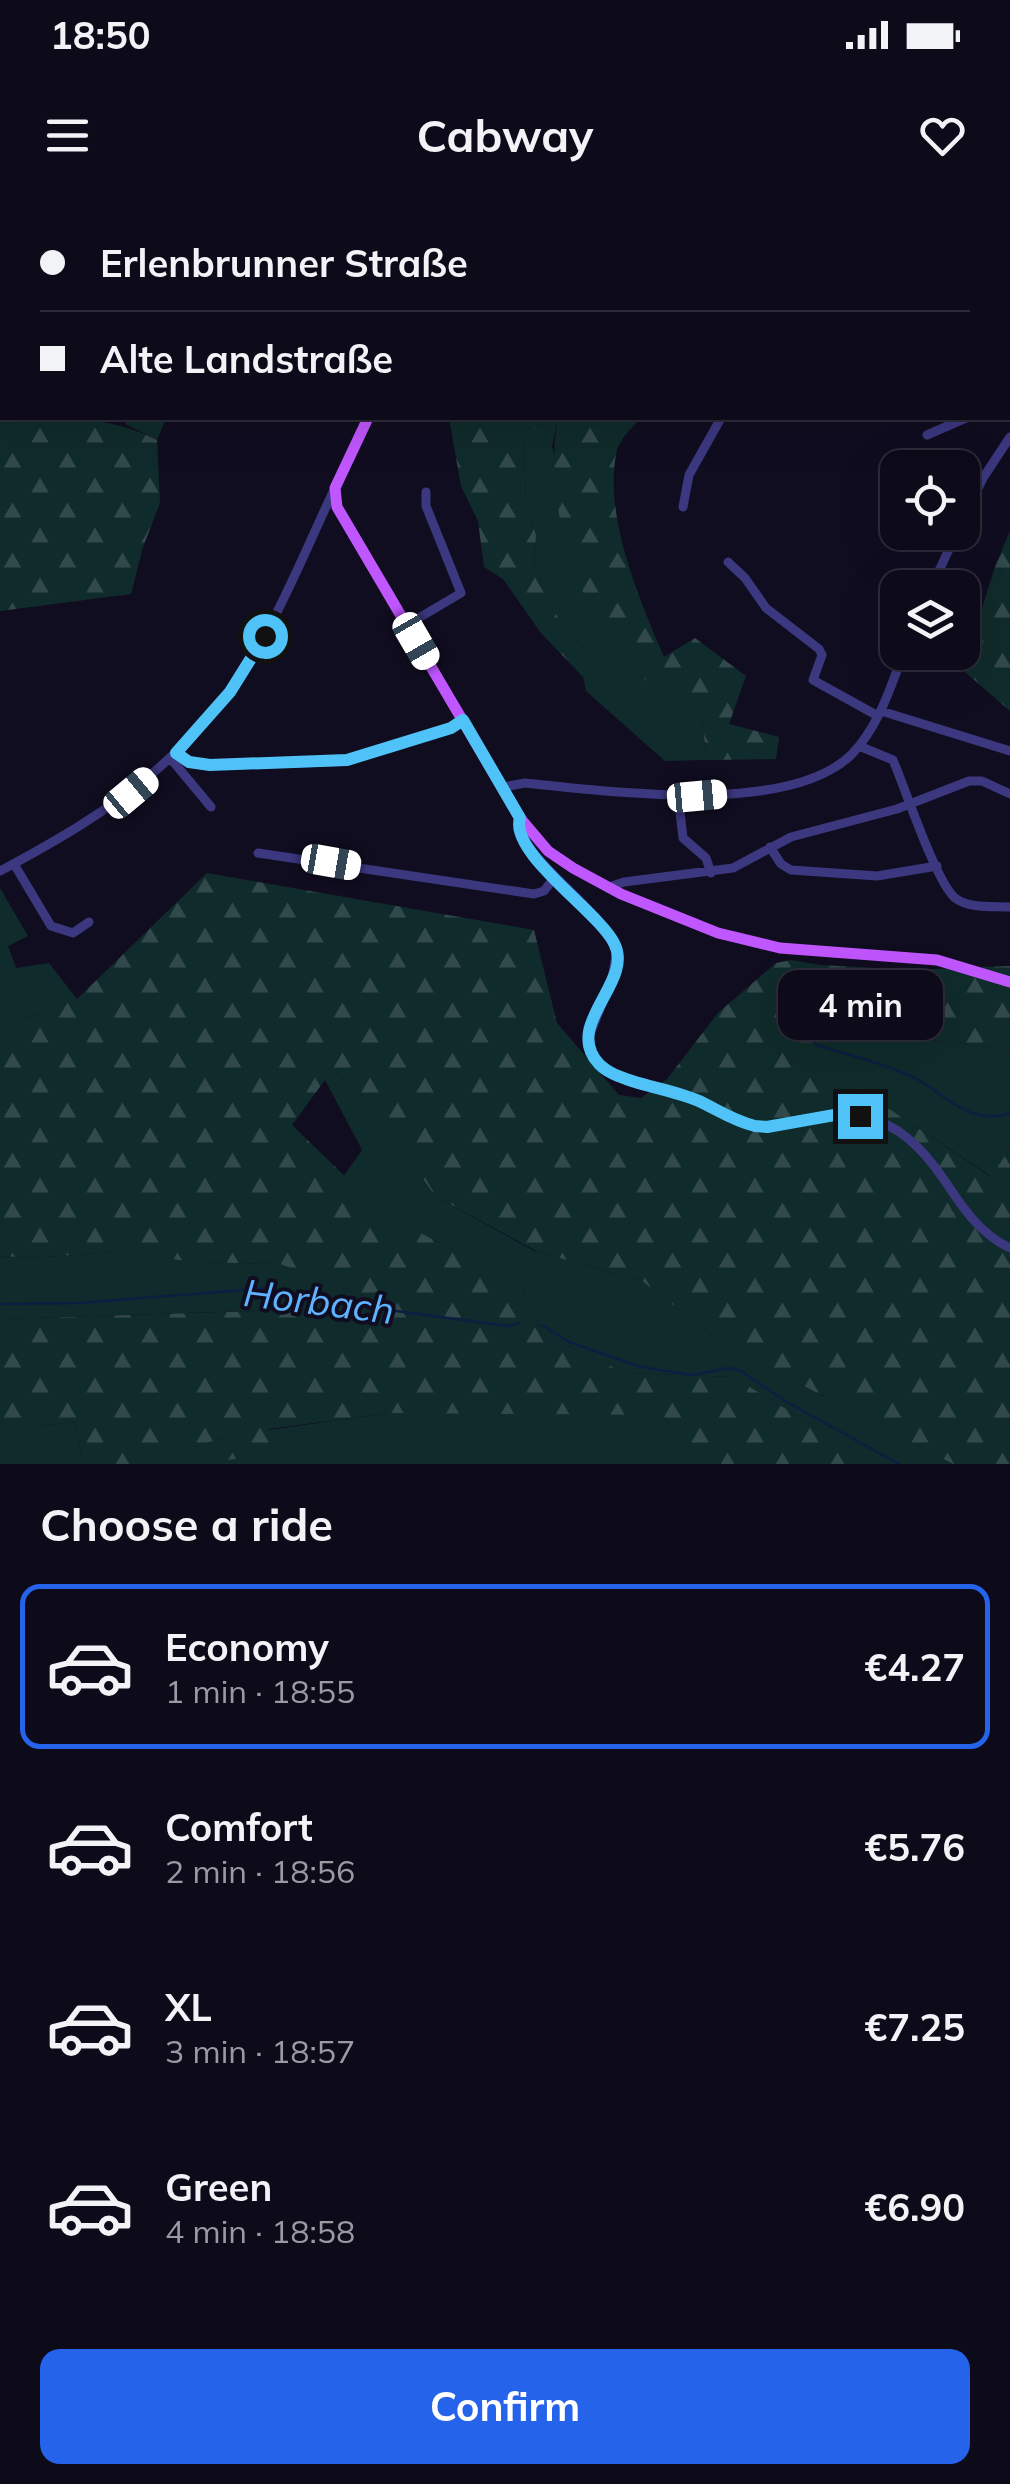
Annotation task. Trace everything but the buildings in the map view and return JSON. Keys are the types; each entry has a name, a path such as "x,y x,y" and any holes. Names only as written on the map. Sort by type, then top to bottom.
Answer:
{"main road":[{"path":"367,420 335,488 337,508 520,818 548,850 609,887 689,922 744,940 817,952 937,960 1010,982"}],"street":[{"path":"684,508 689,475 720,420"},
{"path":"927,434 961,420"},
{"path":"980,484 1010,436"},
{"path":"0,871 102,814 174,756 213,713 277,613 335,488"},
{"path":"407,626 460,593 426,506 426,492"},
{"path":"322,515 337,508"},
{"path":"728,562 766,608 819,650 822,655 813,680 880,714 1010,750"},
{"path":"502,787 525,783 678,795 744,792 799,781 838,766 859,746 880,714 897,670"},
{"path":"174,756 210,765 347,760 451,728 463,720"},
{"path":"859,746 891,758 937,866 958,900 1010,908"},
{"path":"174,756 211,807"},
{"path":"609,887 738,866 791,836 910,805 976,781 1010,794"},
{"path":"678,795 683,838 706,858 710,873"},
{"path":"520,818 520,835 554,878 606,931 617,950 612,978 586,1042 605,1070 687,1096 755,1126 840,1114 886,1125 914,1143 966,1212 993,1238 1010,1248"},
{"path":"770,847 791,870 876,876 937,866"},
{"path":"258,853 534,894 544,891 554,878"},
{"path":"14,864 51,926 73,933 89,922"}],"green space":[{"path":"0,420 100,422 157,440 160,503 131,594 0,611"},
{"path":"126,420 165,420 157,440 125,424"},
{"path":"449,420 545,420 523,435 526,501 536,535 534,569 554,612 591,658 583,677 541,633 503,579 484,567 478,521 461,486"},
{"path":"545,420 558,420 552,447 640,675 701,714 707,760 665,761 586,691 583,677 591,658 554,612 534,569 536,535 526,501 523,434"},
{"path":"558,420 639,420 619,444 614,479 626,558 645,611 664,657 695,638 746,676 729,724 779,737 776,759 707,760 701,714 637,672 615,647 581,587 569,553 555,484"},
{"path":"1010,531 1010,711 965,672 980,670 980,615"},
{"path":"207,873 534,930 557,1023 619,1095 641,1098 667,1079 718,1013 776,963 791,960 911,970 1010,966 1010,1056 997,1048 835,1029 800,1049 991,1177 1010,1148 1010,1464 953,1464 725,1345 642,1281 538,1252 435,1196 367,1099 337,1073 325,1080 292,1125 385,1215 521,1284 542,1334 626,1373 733,1377 878,1464 712,1464 691,1448 662,1415 389,1413 269,1429 273,1453 228,1460 224,1438 174,1452 161,1464 78,1464 82,1458 75,1422 19,1428 0,1442 0,1319 316,1309 368,1329 366,1297 280,1264 195,1262 116,1252 32,1258 0,1256 0,1022 32,1016 77,999"},
{"path":"0,888 28,936 8,946 16,968 49,963 77,999 32,1016 0,1022"},
{"path":"835,1029 997,1048 1010,1056 1010,1148 992,1177 799,1049"},
{"path":"337,1073 367,1099 435,1196 534,1251 642,1281 725,1345 953,1464 878,1464 733,1377 626,1373 542,1334 521,1284 385,1215 343,1177 362,1150 325,1080"},
{"path":"116,1252 198,1262 280,1264 366,1297 368,1330 315,1309 0,1319 0,1256 32,1258"},
{"path":"389,1413 662,1415 691,1448 712,1464 161,1464 174,1452 224,1438 273,1452 268,1430"},
{"path":"75,1422 82,1458 78,1464 0,1464 0,1442 19,1428"}],"waterway":[{"path":"800,973 798,995 816,1045 913,1077 970,1112 982,1116 1010,1113"},
{"name":"Horbach","path":"0,1304 79,1303 268,1288 329,1302 508,1326 519,1323"},
{"name":"Horbach","path":"542,1325 569,1342 641,1367 692,1375 729,1368 741,1371 785,1401 899,1464"}],"route":[{"path":"265,636 230,692 176,753 189,762 210,765 347,760 451,728 463,720 520,818 520,835 541,864 615,944 616,967 586,1042 605,1070 687,1096 755,1126 840,1114 860,1116"}]}
